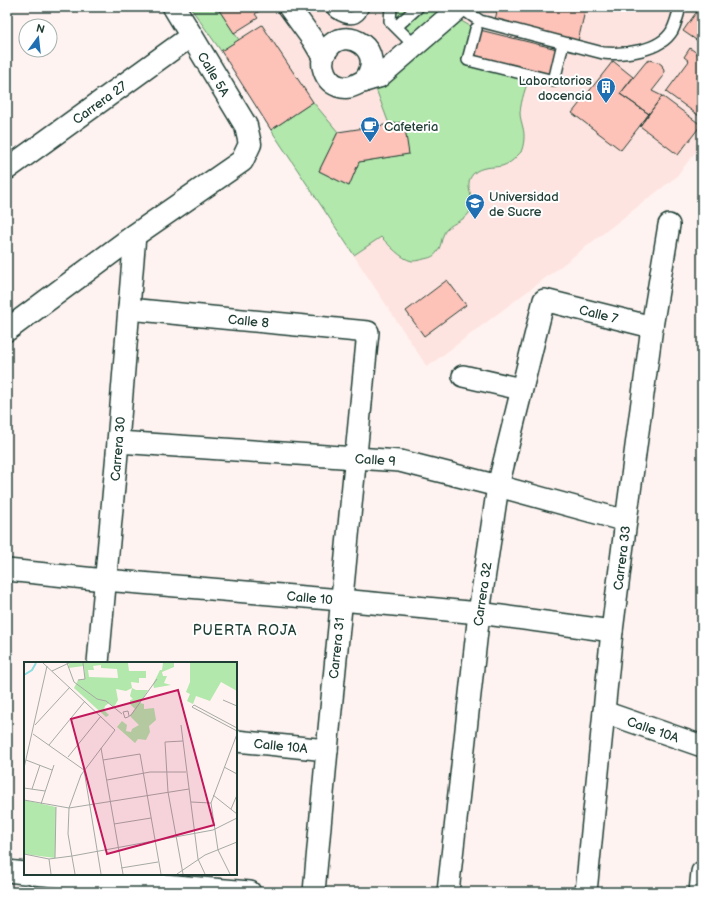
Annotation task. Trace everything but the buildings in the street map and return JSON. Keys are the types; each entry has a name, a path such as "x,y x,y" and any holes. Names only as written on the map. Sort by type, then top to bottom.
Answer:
{"street":[{"name":"Calle 5A","path":"135,235 242,161 250,144 246,126 174,7"},
{"path":"289,7 313,40 323,57"},
{"path":"363,82 370,72 371,66 371,60 367,49 358,41 352,39 334,42 326,51 322,62 327,78 336,85 342,87 353,87 379,76 415,46 442,13"},
{"name":"Carrera 27","path":"7,169 191,36"},
{"name":"Carrera 33","path":"586,892 612,631 652,327 669,225"},
{"path":"7,330 135,235"},
{"name":"Carrera 30","path":"98,662 135,235"},
{"name":"Calle 7","path":"544,300 652,327"},
{"name":"Carrera 32","path":"448,892 479,613 498,486 544,300"},
{"name":"Calle 8","path":"129,309 368,332"},
{"name":"Carrera 31","path":"314,892 326,750 368,332"},
{"path":"463,376 522,389"},
{"name":"Calle 9","path":"118,442 400,461 626,521"},
{"name":"Calle 10","path":"7,570 479,613 612,631"},
{"name":"Calle 10A","path":"604,712 702,746"},
{"name":"Calle 10A","path":"237,741 326,750"},
{"path":"7,871 24,873"},
{"path":"700,892 702,872"},
{"path":"40,875 75,881 250,892"}],"lane":[{"path":"332,7 338,14 350,17 356,16 363,7"},
{"path":"391,7 390,21 415,46"},
{"path":"396,27 442,13 480,21 603,53 613,54 638,51 660,43 671,31 676,22 680,7"},
{"path":"476,29 468,60 554,81 563,43"}],"shaded area":[{"name":"Universidad de Sucre","path":"190,7 702,7 702,144 676,177 427,367 271,130 221,51"}],"green space":[{"path":"190,7 217,7 239,40 221,51"},
{"path":"391,7 460,7 451,15 477,30 530,75 524,94 520,115 524,131 521,152 510,162 502,166 483,168 473,174 469,183 472,204 469,213 463,219 446,230 439,250 434,255 430,258 416,261 404,258 381,237 354,255 271,130 313,102 338,132 319,171 349,186 359,162 408,154 403,122 389,124 376,89 371,80 415,46 390,21"}],"place":[{"name":"Laboratorios docencia","path":"606,104"},
{"name":"Cafeteria","path":"370,143"},
{"name":"Universidad de Sucre","path":"475,220"}],"district":[{"name":"PUERTA ROJA","path":"245,630"}]}
